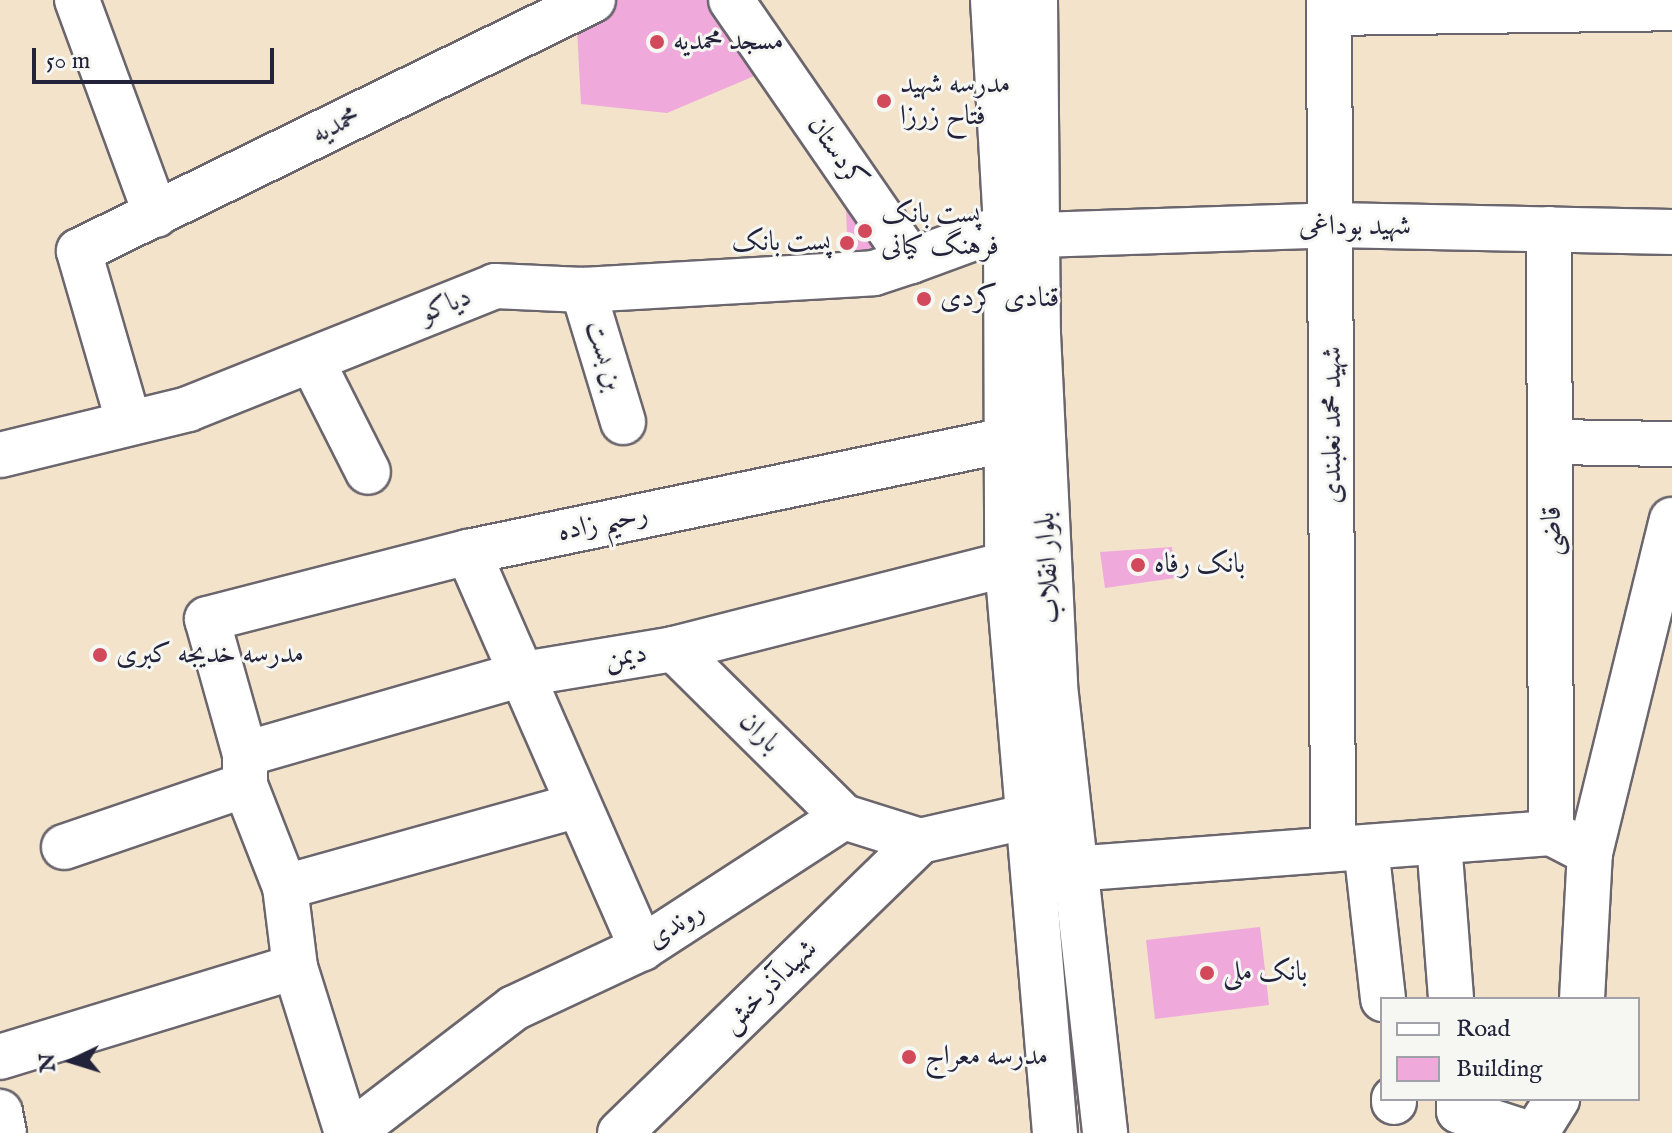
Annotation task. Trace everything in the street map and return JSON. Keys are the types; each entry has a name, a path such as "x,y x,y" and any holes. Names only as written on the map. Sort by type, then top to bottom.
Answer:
{"street":[{"path":"77,0 156,215"},
{"name":"محمدیه","path":"128,420 79,251 593,0"},
{"name":"کردستان","path":"731,0 911,261"},
{"name":"بلوار انقلاب","path":"993,0 1022,230 1055,686 1072,869 1105,1133"},
{"name":"بلوار انقلاب","path":"1035,0 1022,230 1001,441 1025,817 1055,1133"},
{"path":"1329,6 1672,8"},
{"name":"شهید محمد نعلبندی","path":"1329,6 1349,848 1383,997"},
{"name":"شهید بوداغی","path":"1022,230 1333,225 1672,232"},
{"name":"قاضی","path":"1549,229 1554,442 1551,833"},
{"path":"911,261 1022,230"},
{"name":"دیاکو","path":"0,455 128,420 188,409 495,286 583,290 874,273 911,261"},
{"name":"بن بست","path":"583,290 623,422"},
{"path":"312,361 368,472"},
{"name":"رحیم زاده","path":"245,769 207,619 468,552 1001,441"},
{"path":"1554,442 1672,444"},
{"path":"1582,997 1590,853 1672,520"},
{"path":"468,552 523,674 576,806 642,948"},
{"name":"دیمن","path":"64,847 245,769 523,674 674,649 1007,564"},
{"name":"باران","path":"674,649 844,817"},
{"path":"245,769 285,887 295,967 349,1133"},
{"path":"285,887 576,806"},
{"path":"844,817 920,841 1025,817"},
{"name":"روندی","path":"349,1133 514,1008 642,948 844,817"},
{"path":"1072,869 1551,833 1590,853"},
{"name":"شهیدآذرخش","path":"620,1133 920,841"},
{"path":"1439,842 1451,997"},
{"path":"0,1057 295,967"},
{"path":"1459,1101 1459,1111 1527,1133"},
{"path":"1536,1133 1556,1101"},
{"path":"0,1112 4,1133"}],"building":[{"name":"مسجد محمدیه","path":"600,0 707,0 759,74 667,113 581,104 576,9"},
{"name":"پست بانک فرهنگ کیانی","path":"846,210 875,218 899,256 848,258"},
{"name":"بانک رفاه","path":"1172,547 1175,578 1105,588 1100,552"},
{"name":"بانک ملی","path":"1260,927 1269,1005 1155,1019 1146,940"}],"place":[{"name":"مسجد محمدیه","path":"657,42"},
{"name":"مدرسه شهید فتاح زرزا","path":"884,101"},
{"name":"پست بانک فرهنگ کیانی","path":"865,231"},
{"name":"پست بانک","path":"847,243"},
{"name":"قنادی کردی","path":"924,299"},
{"name":"بانک رفاه","path":"1138,565"},
{"name":"مدرسه خدیجه کبری","path":"100,655"},
{"name":"بانک ملی","path":"1207,973"},
{"name":"مدرسه معراج","path":"909,1057"}]}
